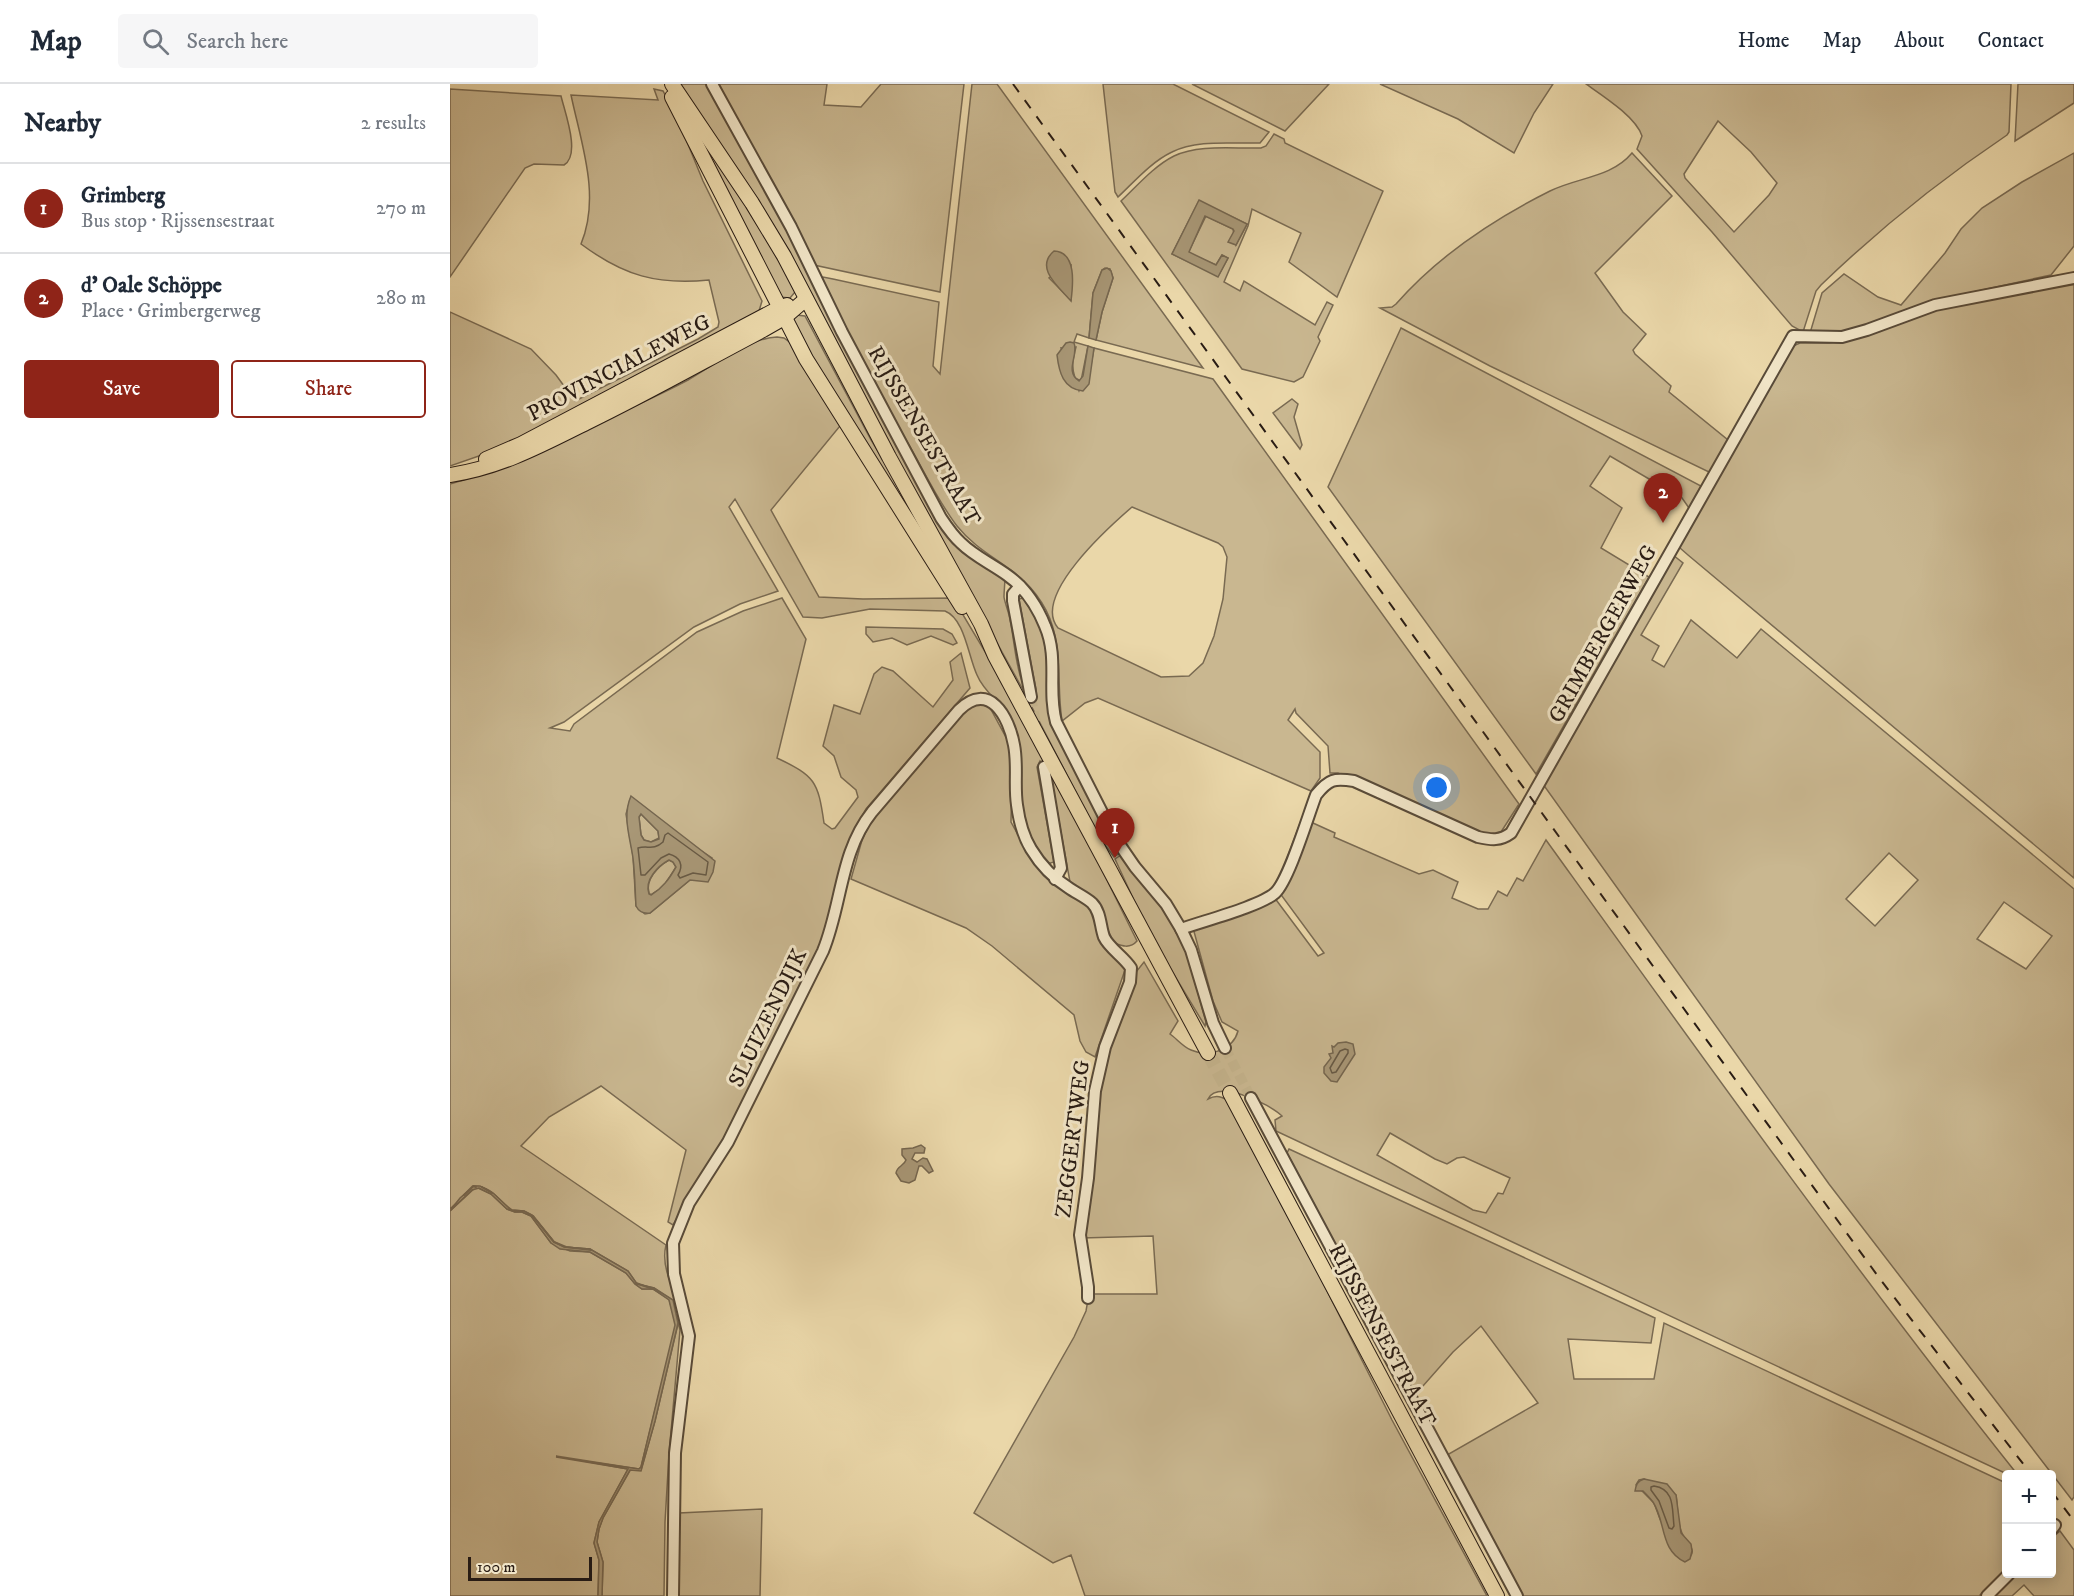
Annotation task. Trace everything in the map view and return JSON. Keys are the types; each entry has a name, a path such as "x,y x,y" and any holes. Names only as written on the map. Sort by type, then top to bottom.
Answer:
{"main road":[{"name":"RIJSSENSESTRAAT","path":"666,84 676,108 806,359 980,636 995,656"},
{"name":"RIJSSENSESTRAAT","path":"672,84 752,202 784,256 1208,1053"},
{"path":"781,313 806,299"},
{"name":"PROVINCIALEWEG","path":"450,474 477,470 526,453 622,405 781,313"},
{"name":"RIJSSENSESTRAAT","path":"1230,1093 1497,1596"}],"street":[{"name":"RIJSSENSESTRAAT","path":"712,84 791,227 842,332 941,518 960,543 1020,586 1040,614 1049,636 1054,667 1053,709 1061,733 1115,838 1166,904 1181,929 1191,950 1213,1023 1225,1048"},
{"name":"GRIMBERGERWEG","path":"1181,929 1260,902 1276,893 1285,879 1316,795 1325,784 1337,778 1354,781 1478,837 1502,840 1511,833 1793,336 1842,337 1935,305 2074,278"},
{"path":"1020,586 1014,594 1013,601 1031,697"},
{"name":"SLUIZENDIJK","path":"673,1596 675,1453 689,1336 673,1267 672,1247 676,1234 694,1194 728,1142 823,951 833,925 849,855 859,830 872,812 971,699 984,699 993,703 1005,720 1015,746 1017,807 1023,831 1037,858 1055,879"},
{"path":"1044,767 1061,868 1055,879"},
{"name":"ZEGGERTWEG","path":"1055,879 1091,902 1096,909 1105,938 1111,947 1126,960 1132,970 1130,982 1101,1060 1095,1091 1088,1178 1080,1235 1089,1287 1088,1298"},
{"name":"RIJSSENSESTRAAT","path":"1251,1098 1517,1596"},
{"path":"1987,1596 2005,1578"}],"shaded area":[{"path":"678,84 709,84 806,263 942,524 1005,577 1004,597 1017,664 1024,686 1035,701 1036,689 1019,599 1023,598 1035,616 1045,636 1050,655 1048,696 1120,853 1114,857 1099,837 1022,688 922,508"},
{"path":"716,84 827,84 824,105 861,107 881,84 964,84 940,292 814,265"},
{"path":"972,84 997,84 1203,368 1096,340 1113,278 1110,269 1105,268 1102,270 1093,293 1089,338 1077,334 1074,342 1088,346 1081,381 1075,378 1073,370 1076,347 1061,348 1079,391 1091,365 1094,348 1213,379 1519,804 1501,832 1491,835 1482,834 1338,773 1330,773 1328,746 1296,713 1295,709 1288,720 1320,752 1320,778 1311,791 1098,698 1085,703 1062,721 1057,650 1052,623 1046,610 1026,583 979,548 951,518 877,388 821,279 823,277 939,302 933,366 940,374","holes":["1071,265 1071,300 1049,278","1132,507 1218,543 1223,547 1227,557 1223,599 1214,636 1203,663 1189,676 1161,677 1058,628 1053,614 1055,598 1077,563 1107,529"]},
{"path":"1103,84 1173,84 1269,132 1260,143 1192,145 1172,152 1150,167 1118,197 1115,192"},
{"path":"1192,84 1329,84 1285,131"},
{"path":"1380,84 1553,84 1534,113 1514,153 1458,119"},
{"path":"1586,84 2011,84 2009,132 1910,206 1821,285 1816,291 1803,332 1792,326 1637,149 1642,136 1633,122 1618,107","holes":["1718,121 1751,152 1777,183 1769,195 1734,232 1685,178 1684,174"]},
{"path":"2018,84 2074,84 2074,103 2015,141"},
{"path":"450,89 561,96 572,143 569,160 564,165 534,164 525,168 450,277"},
{"path":"654,89 663,91 676,115 703,181 762,301 759,311 530,434 499,449 450,466 450,312 531,349 556,375 575,401 718,327 719,322 709,280 673,281 642,276 612,264 581,244 587,226 589,188 584,151 571,95 658,100"},
{"path":"682,109 730,178 795,288 790,298 779,297"},
{"path":"1274,134 1284,139 1285,143 1383,191 1337,297 1289,262 1301,233 1252,209 1248,226 1224,282 1240,291 1244,281 1315,325 1327,302 1333,305 1318,337 1320,341 1303,377 1294,382 1242,369 1121,201 1160,165 1184,152 1205,148 1261,148 1266,146","holes":["1199,201 1247,224 1236,245 1233,229 1206,216 1188,253 1216,265 1222,255 1228,258 1218,276 1172,254"]},
{"path":"1632,153 1672,196 1595,273 1623,312 1646,334 1633,350 1635,354 1671,386 1669,392 1728,440 1711,473 1490,366 1380,308 1392,307 1448,254 1508,214 1561,186 1614,168"},
{"path":"2074,153 2074,246 2051,275 1950,297 1848,332 1810,333 1822,293 1844,274 1878,297 1901,305 1945,253 1961,229 1982,208"},
{"path":"2074,281 2074,878 1688,555 1680,548 1680,542 1793,346 1800,343 1829,343 1851,339 1929,310"},
{"path":"796,315 805,316 871,440 945,562 917,526 847,419 791,322"},
{"path":"1401,328 1701,486 1689,508 1680,495 1610,456 1590,486 1622,508 1601,548 1649,577 1536,774 1328,487"},
{"path":"767,338 784,338 792,344 840,426 771,510 819,597 953,598 993,665 1098,862 1137,941 1129,946 1114,943 1105,924 1070,882 1051,777 1040,761 1037,767 1054,862 1047,864 1037,849 1022,809 1020,754 1015,727 1007,713 981,682 962,630 952,615 945,611 870,609 822,618 803,617 735,499 729,507 778,591 740,604 694,627 564,722 550,728 570,731 574,724 697,632 743,611 782,598 806,639 777,758 800,770 812,781 817,789 824,823 832,829 858,797 856,790 841,777 834,756 823,746 834,705 860,714 874,674 882,667 893,671 933,707 953,680 950,662 961,653 970,688 866,809 853,832 822,941 725,1137 673,1225 668,1222 686,1150 601,1086 549,1117 521,1146 666,1245 666,1267 680,1303 674,1306 672,1300 654,1288 637,1284 628,1271 590,1249 564,1247 554,1242 532,1215 524,1211 512,1210 486,1189 474,1186 450,1209 450,484 512,462 630,408 688,380 743,347","holes":["631,797 712,858 699,880 690,880 650,913 645,914 636,906 633,856 626,814"]},
{"path":"1292,399 1298,404 1294,417 1302,445 1300,449 1273,413"},
{"path":"1673,555 1683,563 1641,635 1659,646 1652,660 1664,667 1691,620 1737,658 1761,629 2074,889 2074,1497 2072,1500 2056,1479 2056,1470 2049,1470 1829,1184 1540,780","holes":["1889,853 1918,880 1875,926 1846,899","2004,902 2052,936 2026,969 1977,939"]},
{"path":"866,627 943,629 952,634 957,643 953,645 931,636 907,645 892,638 873,642 866,634"},
{"path":"975,701 988,704 1009,743 1012,773 1011,822 1033,862 1062,888 1091,909 1103,946 1126,967 1095,1057 1086,1052 1080,1041 1074,1015 992,946 966,928 851,879 862,840 873,817 966,706"},
{"path":"641,814 658,831 659,838 651,842 644,840 641,835 639,817"},
{"path":"1302,818 1335,833 1334,837 1419,874 1433,870 1458,882 1452,898 1478,909 1488,909 1498,891 1507,896 1517,878 1523,881 1546,840 1837,1239 2014,1470 2002,1472 1276,1131 1275,1120 1282,1116 1276,1111 1256,1100 1233,1092 1222,1092 1214,1093 1208,1099 1220,1097 1232,1102 1392,1420 1487,1596 1085,1596 1071,1555 1053,1563 974,1513 1074,1337 1086,1311 1089,1294 1157,1294 1153,1236 1082,1238 1105,1055 1136,972 1144,962 1178,1021 1170,1034 1191,1050 1212,1053 1231,1043 1238,1031 1222,1022 1213,1001 1193,928 1271,893 1318,956 1324,953 1276,888","holes":["1390,1133 1447,1164 1464,1157 1510,1178 1503,1194 1498,1193 1486,1213 1473,1210 1377,1155"]},
{"path":"1121,855 1169,917 1188,957 1206,1022 1205,1026 1138,909 1115,859"},
{"path":"669,860 676,867 665,883 651,895 648,888 651,878"},
{"path":"1289,1149 1655,1318 1651,1343 1568,1339 1574,1379 1654,1379 1664,1323 2002,1481 2002,1574 1979,1596 1522,1596 1447,1455 1538,1403 1481,1326 1453,1352 1415,1395 1287,1153","holes":["1644,1479 1676,1495 1680,1529 1692,1550 1692,1554 1685,1561 1660,1519 1654,1503 1636,1485 1639,1480"]},
{"path":"476,1187 491,1194 507,1209 531,1216 551,1243 570,1251 590,1252 626,1273 642,1289 653,1289 669,1299 676,1325 641,1467 639,1469 556,1456 628,1469 599,1522 594,1543 599,1560 598,1596 450,1596 450,1211"},
{"path":"676,1314 680,1330 669,1454 664,1596 602,1596 603,1562 597,1542 599,1529 631,1469 641,1470 678,1324"},
{"path":"762,1509 760,1596 677,1596 679,1513"},
{"path":"2060,1531 2074,1550 2074,1596 2034,1596 2024,1585 2012,1596 1992,1596 2011,1578 2056,1578 2056,1534"}],"water":[{"path":"1199,200 1247,224 1236,245 1228,242 1233,229 1205,216 1189,252 1216,265 1222,255 1228,258 1218,277 1172,254"},
{"path":"1054,251 1067,257 1070,263 1073,278 1071,301 1055,284 1047,271 1048,257"},
{"path":"1107,268 1111,271 1113,278 1096,340 1089,338 1093,293 1102,270"},
{"path":"1066,343 1074,343 1075,348 1073,373 1079,381 1083,376 1088,346 1094,348 1089,384 1083,391 1071,387 1063,379 1059,368 1057,355"},
{"path":"631,796 715,861 708,882 690,880 650,913 638,910 628,827 628,804","holes":["641,814 658,831 659,839 651,842 644,840 641,835 639,817","669,860 676,867 662,886 651,895 649,894 650,879"]},
{"path":"1346,1042 1353,1044 1355,1054 1337,1082 1331,1081 1324,1073 1324,1067 1331,1058 1329,1054 1333,1053 1332,1046"},
{"path":"921,1145 925,1148 924,1153 915,1153 912,1159 917,1162 923,1158 927,1159 933,1171 929,1173 919,1166 915,1180 909,1183 901,1181 896,1173 906,1160 902,1155 902,1149"},
{"path":"474,1186 480,1186 493,1193 511,1210 524,1211 532,1215 554,1242 564,1247 590,1249 628,1271 637,1284 654,1288 673,1300 678,1323 641,1471 630,1470 599,1529 597,1542 603,1562 602,1596 598,1596 599,1560 594,1543 599,1522 628,1469 556,1457 639,1469 641,1467 675,1325 669,1300 653,1289 642,1289 635,1284 626,1273 590,1252 560,1249 551,1243 531,1216 507,1209 491,1194 479,1188 472,1190 450,1211"},
{"path":"1644,1479 1667,1484 1676,1495 1681,1533 1691,1544 1692,1551 1690,1559 1685,1562 1671,1551 1653,1502 1643,1491 1635,1491 1637,1484"}],"waterway":[{"path":"464,1195 473,1186 476,1187"},
{"path":"482,1187 492,1193"},
{"path":"533,1216 554,1242 566,1247 591,1250"},
{"path":"636,1283 653,1289"}],"tunnel":[{"path":"1031,697 1037,729"},
{"path":"1225,1048 1251,1098"},
{"path":"1208,1053 1230,1093"}],"railway":[{"path":"1013,84 1880,1279 2028,1470"},
{"path":"2056,1497 2074,1521"}],"place":[{"name":"d' Oale Schöppe","path":"1663,523"},
{"name":"Grimberg","path":"1115,858"}]}
